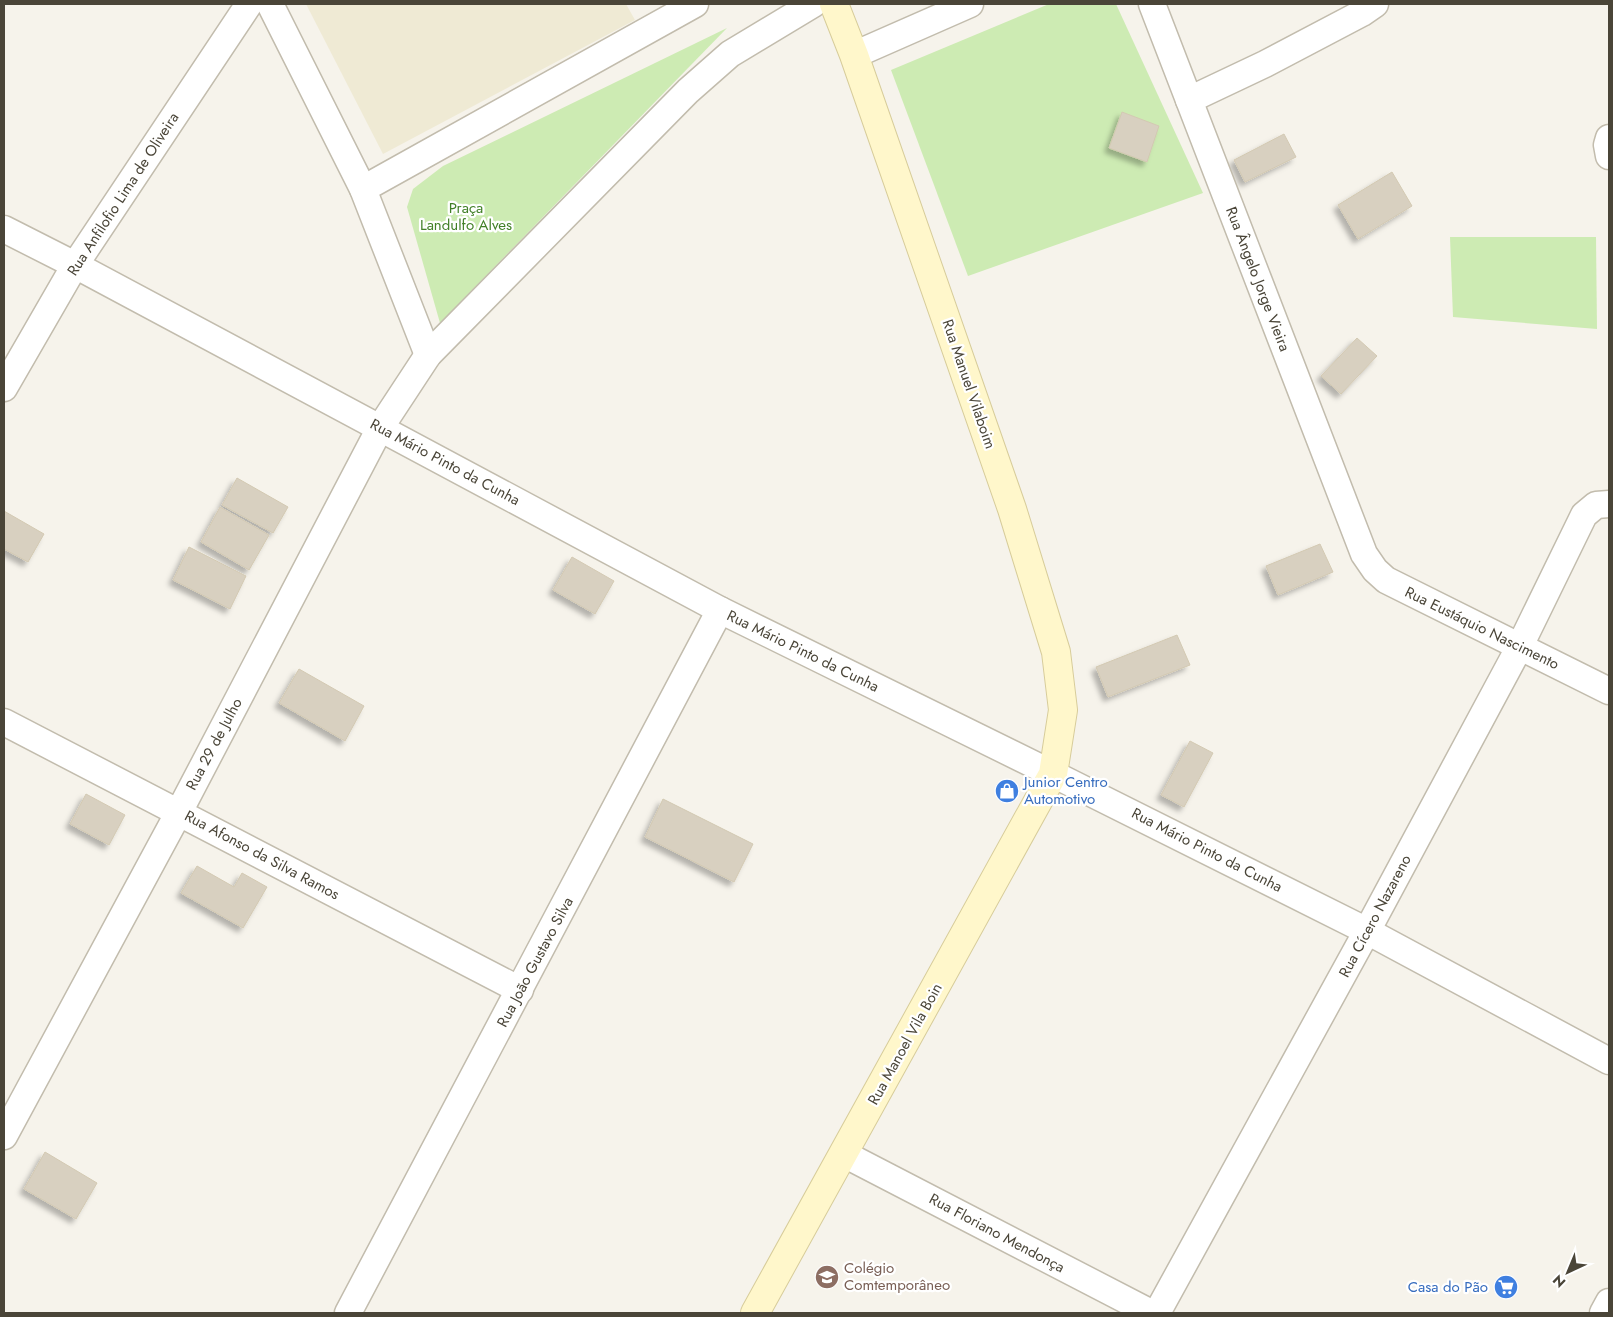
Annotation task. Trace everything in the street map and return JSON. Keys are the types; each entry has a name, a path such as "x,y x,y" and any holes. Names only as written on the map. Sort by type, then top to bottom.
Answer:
{"main road":[{"name":"Rua Manuel Vilaboim","path":"834,4 854,55 1012,508 1056,652 1063,710 1053,774"},
{"name":"Rua Manoel Vila Boin","path":"755,1313 1053,774"}],"street":[{"name":"Rua Anfilofio Lima de Oliveira","path":"4,388 75,265 249,4"},
{"path":"270,4 363,189 428,355 688,91 730,54 813,4"},
{"path":"363,189 695,4"},
{"path":"854,55 970,4"},
{"name":"Rua Ângelo Jorge Vieira","path":"1152,4 1364,554"},
{"path":"1189,100 1265,64 1362,13 1375,4"},
{"path":"1609,138 1607,146 1609,156"},
{"name":"Rua Mário Pinto da Cunha","path":"4,229 75,265 720,610 1367,931 1609,1061"},
{"name":"Rua 29 de Julho","path":"4,1136 179,812 380,428 428,355"},
{"name":"Rua Cícero Nazareno","path":"1157,1313 1367,931 1520,646 1584,515 1596,505 1609,504"},
{"name":"Rua Eustáquio Nascimento","path":"1364,554 1374,570 1386,580 1609,691"},
{"name":"Rua João Gustavo Silva","path":"348,1313 720,610"},
{"name":"Rua Afonso da Silva Ramos","path":"4,722 520,990"},
{"name":"Rua Floriano Mendonça","path":"844,1154 1151,1313"},
{"path":"1603,1313 1609,1302"}],"shaded area":[{"path":"306,4 626,4 635,20 383,154"}],"green space":[{"path":"1049,4 1116,4 1203,193 968,276 891,70"},
{"name":"Praça Landulfo Alves","path":"727,28 440,323 407,207 413,189 443,166"},
{"path":"1450,237 1596,237 1597,329 1453,317"}],"building":[{"path":"1122,112 1159,126 1147,162 1109,148"},
{"path":"1284,134 1296,157 1245,182 1234,160"},
{"path":"1392,172 1412,206 1358,239 1338,205"},
{"path":"1357,338 1377,356 1341,394 1321,376"},
{"path":"237,478 288,507 273,533 222,505"},
{"path":"220,507 269,535 249,570 201,542"},
{"path":"4,511 44,534 28,562 4,549"},
{"path":"1320,544 1333,572 1278,595 1266,566"},
{"path":"189,547 246,576 230,609 173,580"},
{"path":"572,557 614,581 595,614 553,590"},
{"path":"1177,635 1190,665 1108,697 1096,667"},
{"path":"299,669 364,706 345,741 279,703"},
{"path":"1190,741 1213,753 1184,807 1161,795"},
{"path":"86,794 125,815 109,845 70,824"},
{"path":"663,799 753,844 734,882 645,837"},
{"path":"197,866 234,887 242,873 267,887 243,928 181,893"},
{"path":"45,1152 97,1183 76,1219 24,1189"}],"place":[{"name":"Junior Centro Automotivo","path":"1007,791"},
{"name":"Colégio Comtemporâneo","path":"827,1277"},
{"name":"Casa do Pão","path":"1506,1287"}]}
